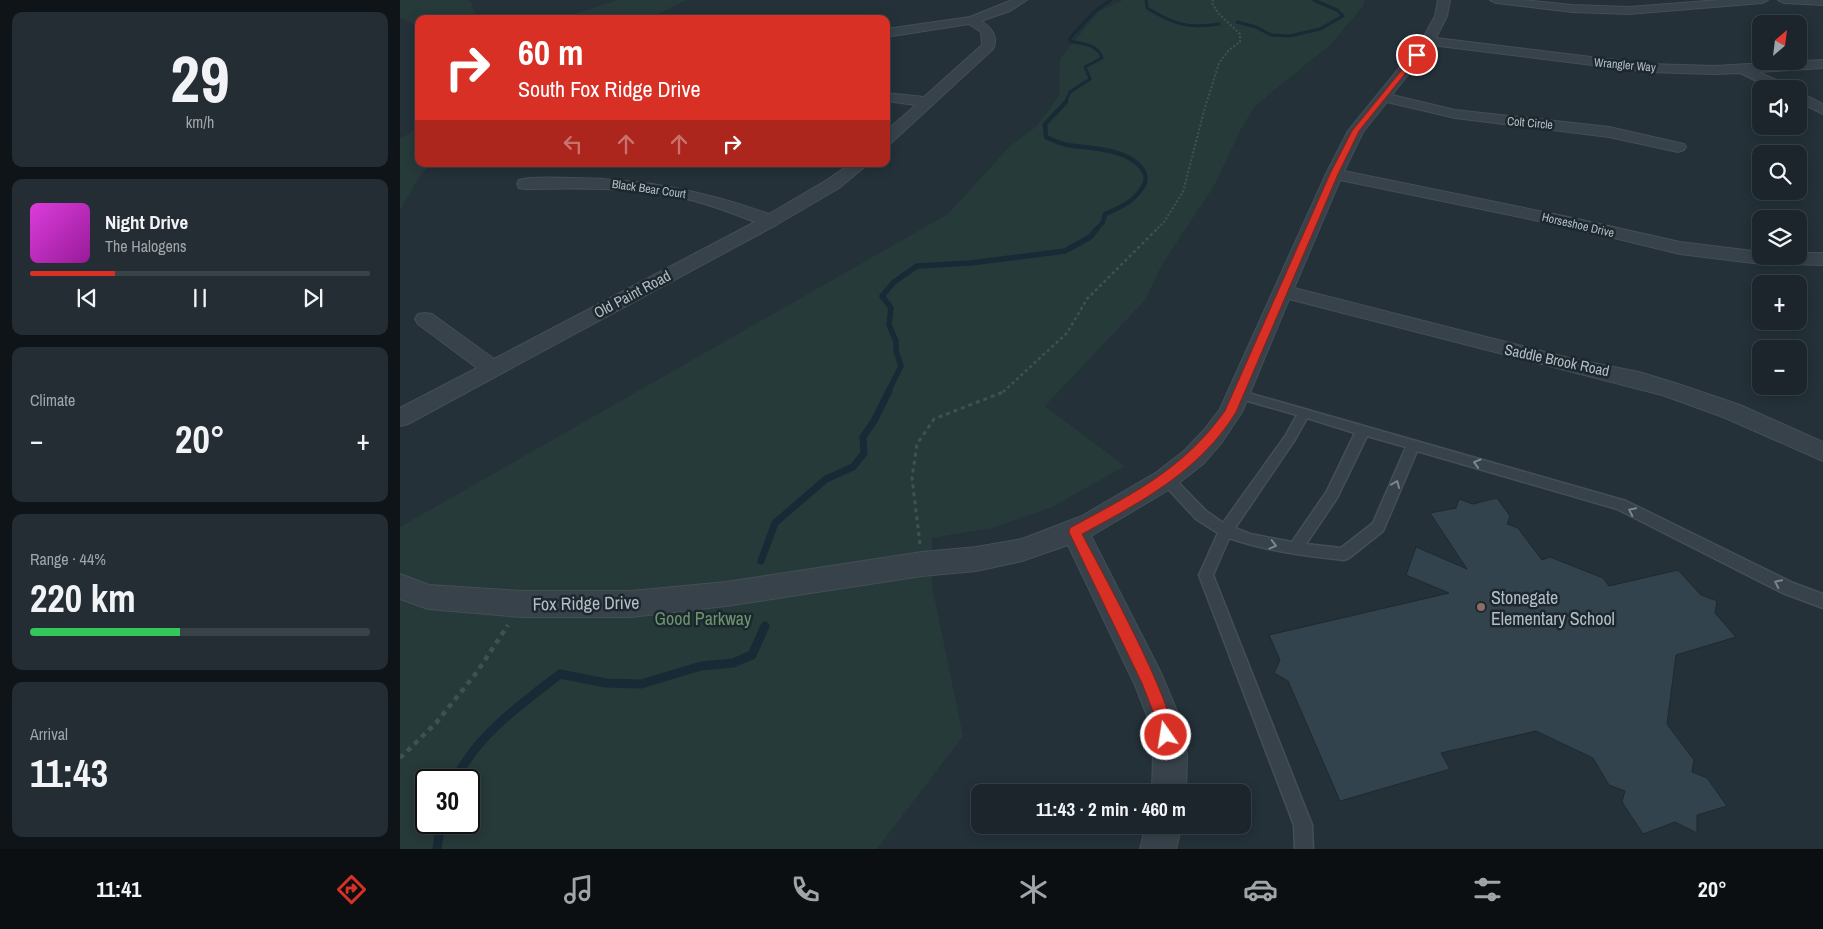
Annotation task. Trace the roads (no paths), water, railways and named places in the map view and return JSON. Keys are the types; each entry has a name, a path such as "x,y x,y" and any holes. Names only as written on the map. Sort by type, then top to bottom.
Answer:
{"street":[{"path":"890,33 972,21 999,12 1021,0"},
{"name":"Fox Ridge Drive","path":"400,586 428,597 521,604 631,604 726,594 922,564 976,559 1022,550 1075,532 1133,500 1166,479 1194,457 1213,436 1230,412 1334,174 1356,131 1428,41 1441,16 1444,0"},
{"path":"1496,0 1555,7 1622,10 1693,7 1762,0"},
{"path":"1784,0 1823,2"},
{"path":"890,136 988,46 988,34 985,29 972,21"},
{"name":"Wrangler Way","path":"1428,41 1648,68 1714,70 1823,64"},
{"path":"1742,69 1765,80"},
{"path":"890,97 929,102"},
{"name":"Colt Circle","path":"1384,97 1455,114 1609,132 1678,147"},
{"path":"1807,101 1823,110"},
{"name":"Old Paint Road","path":"400,418 770,221 833,184 856,167"},
{"name":"Horseshoe Drive","path":"1334,174 1555,219 1680,248 1753,257 1823,259"},
{"name":"Black Bear Court","path":"525,184 595,182 652,188 705,198 770,221"},
{"name":"Saddle Brook Road","path":"1284,292 1573,366 1652,382 1722,407 1823,452"},
{"path":"425,319 492,368"},
{"path":"1075,532 1149,681 1163,716 1170,754 1170,784"},
{"path":"1158,849 1162,834"}],"lane":[{"path":"1238,394 1621,505 1788,588 1823,601"},
{"path":"1304,413 1290,438 1226,530 1206,575 1303,824 1304,849"},
{"path":"1295,549 1332,494 1363,430"},
{"path":"1166,479 1202,516 1226,530 1277,547 1344,554 1378,527 1413,445"}],"waterway":[{"path":"1065,103 1070,92 1090,79 1085,67 1102,58 1100,53 1093,47 1070,41 1070,38 1095,11 1111,0"},
{"path":"1146,0 1147,8 1181,24 1198,26 1219,24"},
{"path":"1237,22 1256,27 1271,35 1290,36 1320,29 1343,16 1337,10 1314,0"},
{"path":"1066,102 1045,124 1046,137 1065,144 1119,153 1136,163 1145,175 1146,181 1140,191 1122,206 1105,214 1103,222 1095,231"},
{"path":"888,392 901,366 896,351 896,341 889,325 891,308 882,296 894,282 917,266 970,263 1065,251 1090,237 1096,230"},
{"path":"761,561 775,523 826,479 853,467 864,453 863,437 874,421 889,391"},
{"path":"461,769 475,749 501,721 560,674 606,683 641,684 701,666 733,663 752,655 765,626"},
{"path":"437,849 439,834"}],"place":[{"name":"Stonegate Elementary School","path":"1481,607"}],"park label":[{"name":"Good Parkway","path":"703,618"}]}
